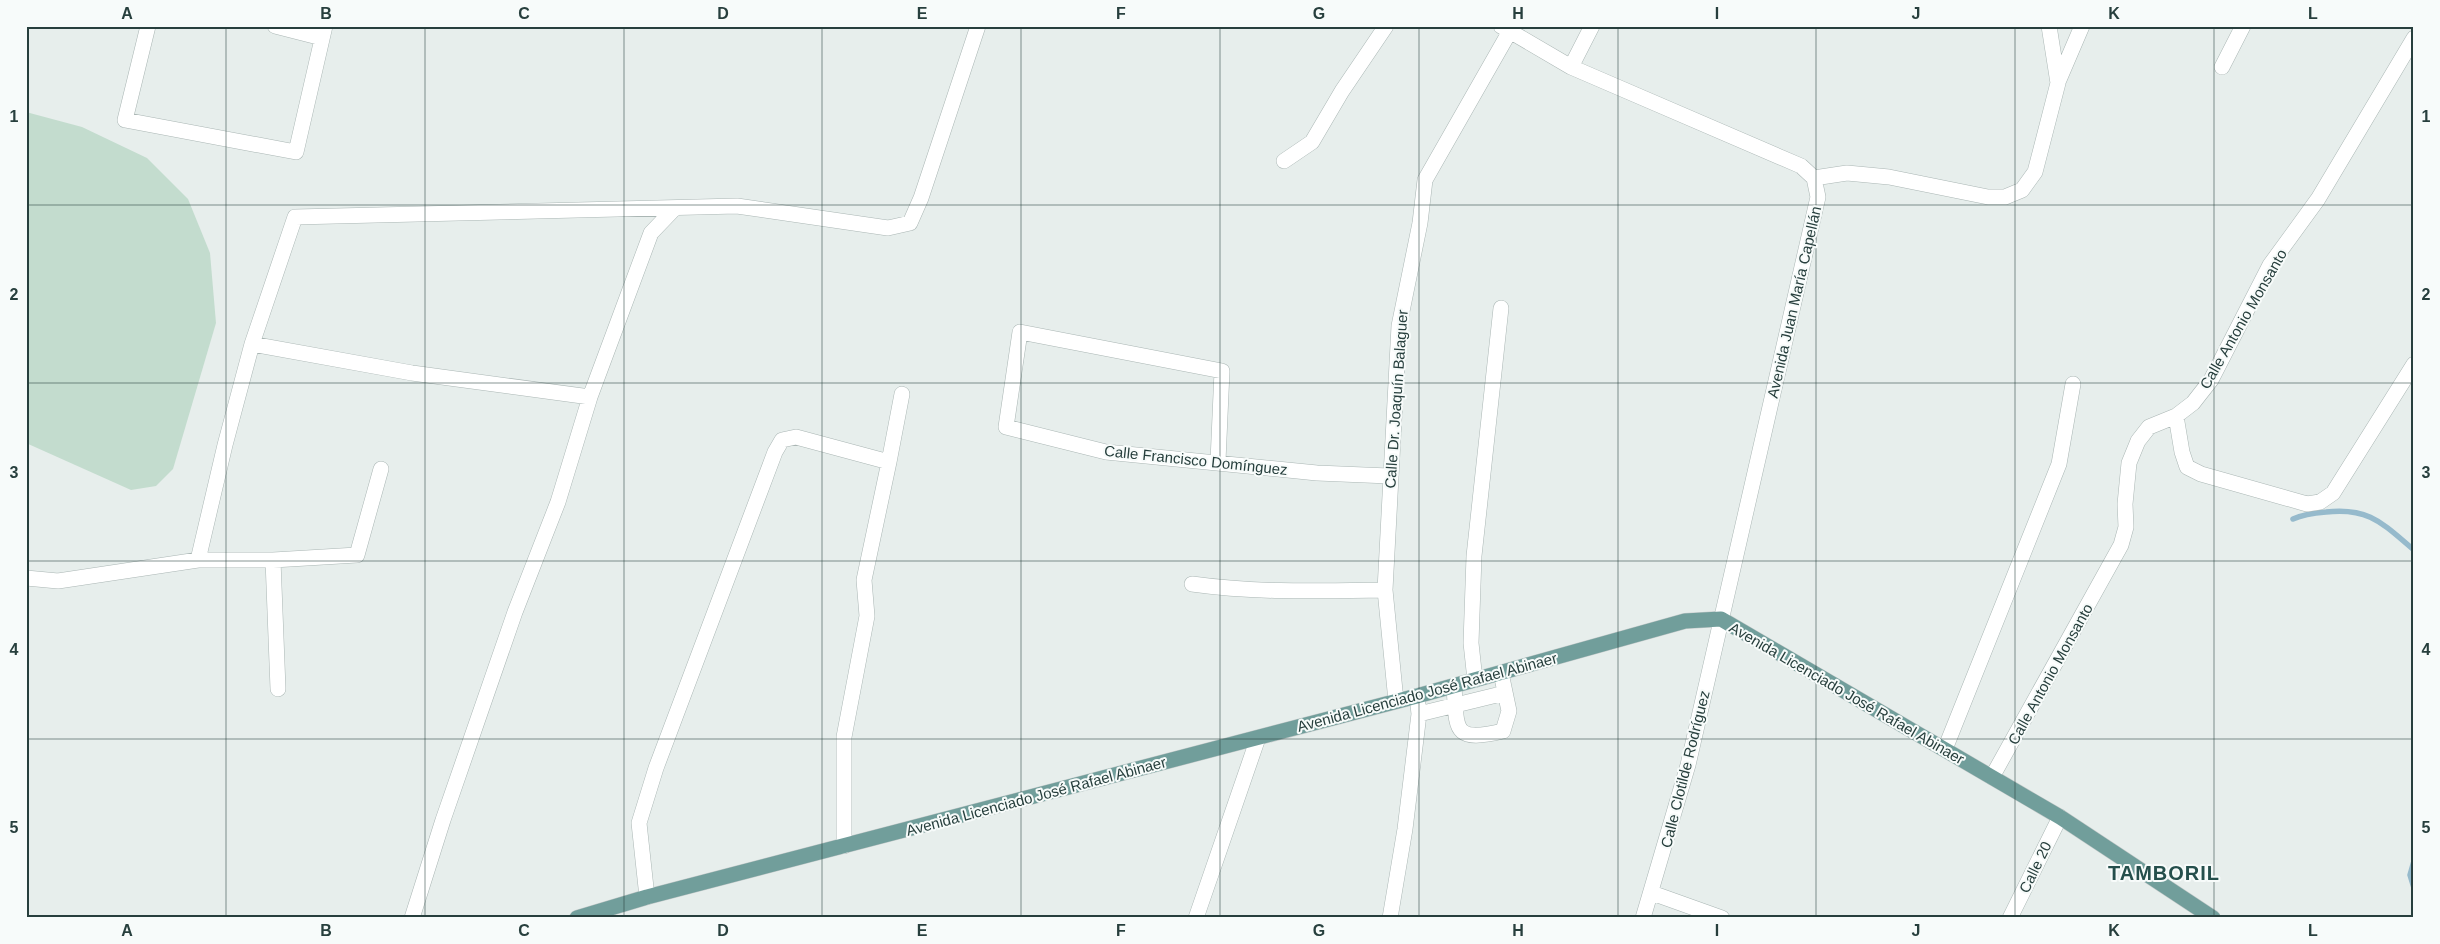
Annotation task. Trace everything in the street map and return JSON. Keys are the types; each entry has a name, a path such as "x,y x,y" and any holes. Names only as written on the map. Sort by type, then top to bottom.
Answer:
{"main road":[{"name":"Avenida Licenciado José Rafael Abinaer","path":"577,918 647,897 1418,696 1685,621 1721,619 2060,817 2213,918"}],"street":[{"path":"148,26 126,120 296,152 323,32 275,26"},
{"path":"198,560 225,445 252,344 295,217 736,206 888,228 910,224 921,198 978,26"},
{"path":"1284,161 1312,142 1342,91 1386,26"},
{"path":"1570,67 1592,26"},
{"path":"2049,26 2058,83"},
{"path":"1506,29 1570,67 1802,166 1814,178 1846,173 1889,177 1988,197 2004,197 2022,190 2035,172 2058,83 2082,26"},
{"path":"2222,66 2243,26"},
{"name":"Calle Dr. Joaquín Balaguer","path":"1396,701 1385,590 1399,326 1420,223 1425,180 1506,29"},
{"name":"Calle Antonio Monsanto","path":"1992,777 2121,545 2126,526 2125,504 2129,463 2138,441 2148,427 2176,416 2193,402 2211,380 2270,265 2318,199 2414,38"},
{"name":"Avenida Juan María Capellán","path":"1721,619 1818,197 1814,178"},
{"path":"412,918 515,612 558,502 590,397 651,234 674,209"},
{"path":"1475,680 1471,643 1474,556 1501,308"},
{"name":"Calle Francisco Domínguez","path":"1218,461 1222,371 1020,332 1006,427 1106,452 1218,461 1317,473 1390,476"},
{"path":"252,344 412,373 590,397"},
{"path":"2176,416 2182,452 2188,467 2201,474 2306,504 2320,502 2333,494 2410,382 2414,364"},
{"path":"1945,749 2059,464 2072,384"},
{"path":"844,846 844,737 867,616 864,580 902,394"},
{"path":"647,897 639,823 656,768 775,452 782,440 796,437 889,462"},
{"path":"26,578 58,581 198,560 274,560 357,555 380,469"},
{"path":"274,560 278,689"},
{"path":"1192,584 1232,590 1273,592 1385,590"},
{"name":"Calle Clotilde Rodríguez","path":"1643,918 1652,893 1688,765 1721,619"},
{"path":"1454,686 1456,721 1460,731 1465,735 1503,731 1508,711 1501,673"},
{"path":"1419,714 1505,693"},
{"path":"1390,918 1406,829 1419,714 1418,696"},
{"path":"1196,918 1258,738"},
{"name":"Calle 20","path":"2010,918 2060,817"},
{"path":"1652,893 1722,918"}],"green space":[{"path":"26,112 82,127 147,158 188,199 210,253 216,323 173,469 156,486 131,490 26,443"}],"waterway":[{"path":"2293,519 2322,512 2354,512 2375,519 2414,550"},
{"path":"2414,861 2410,875 2414,888"}],"district":[{"name":"TAMBORIL","path":"2164,873"}]}
